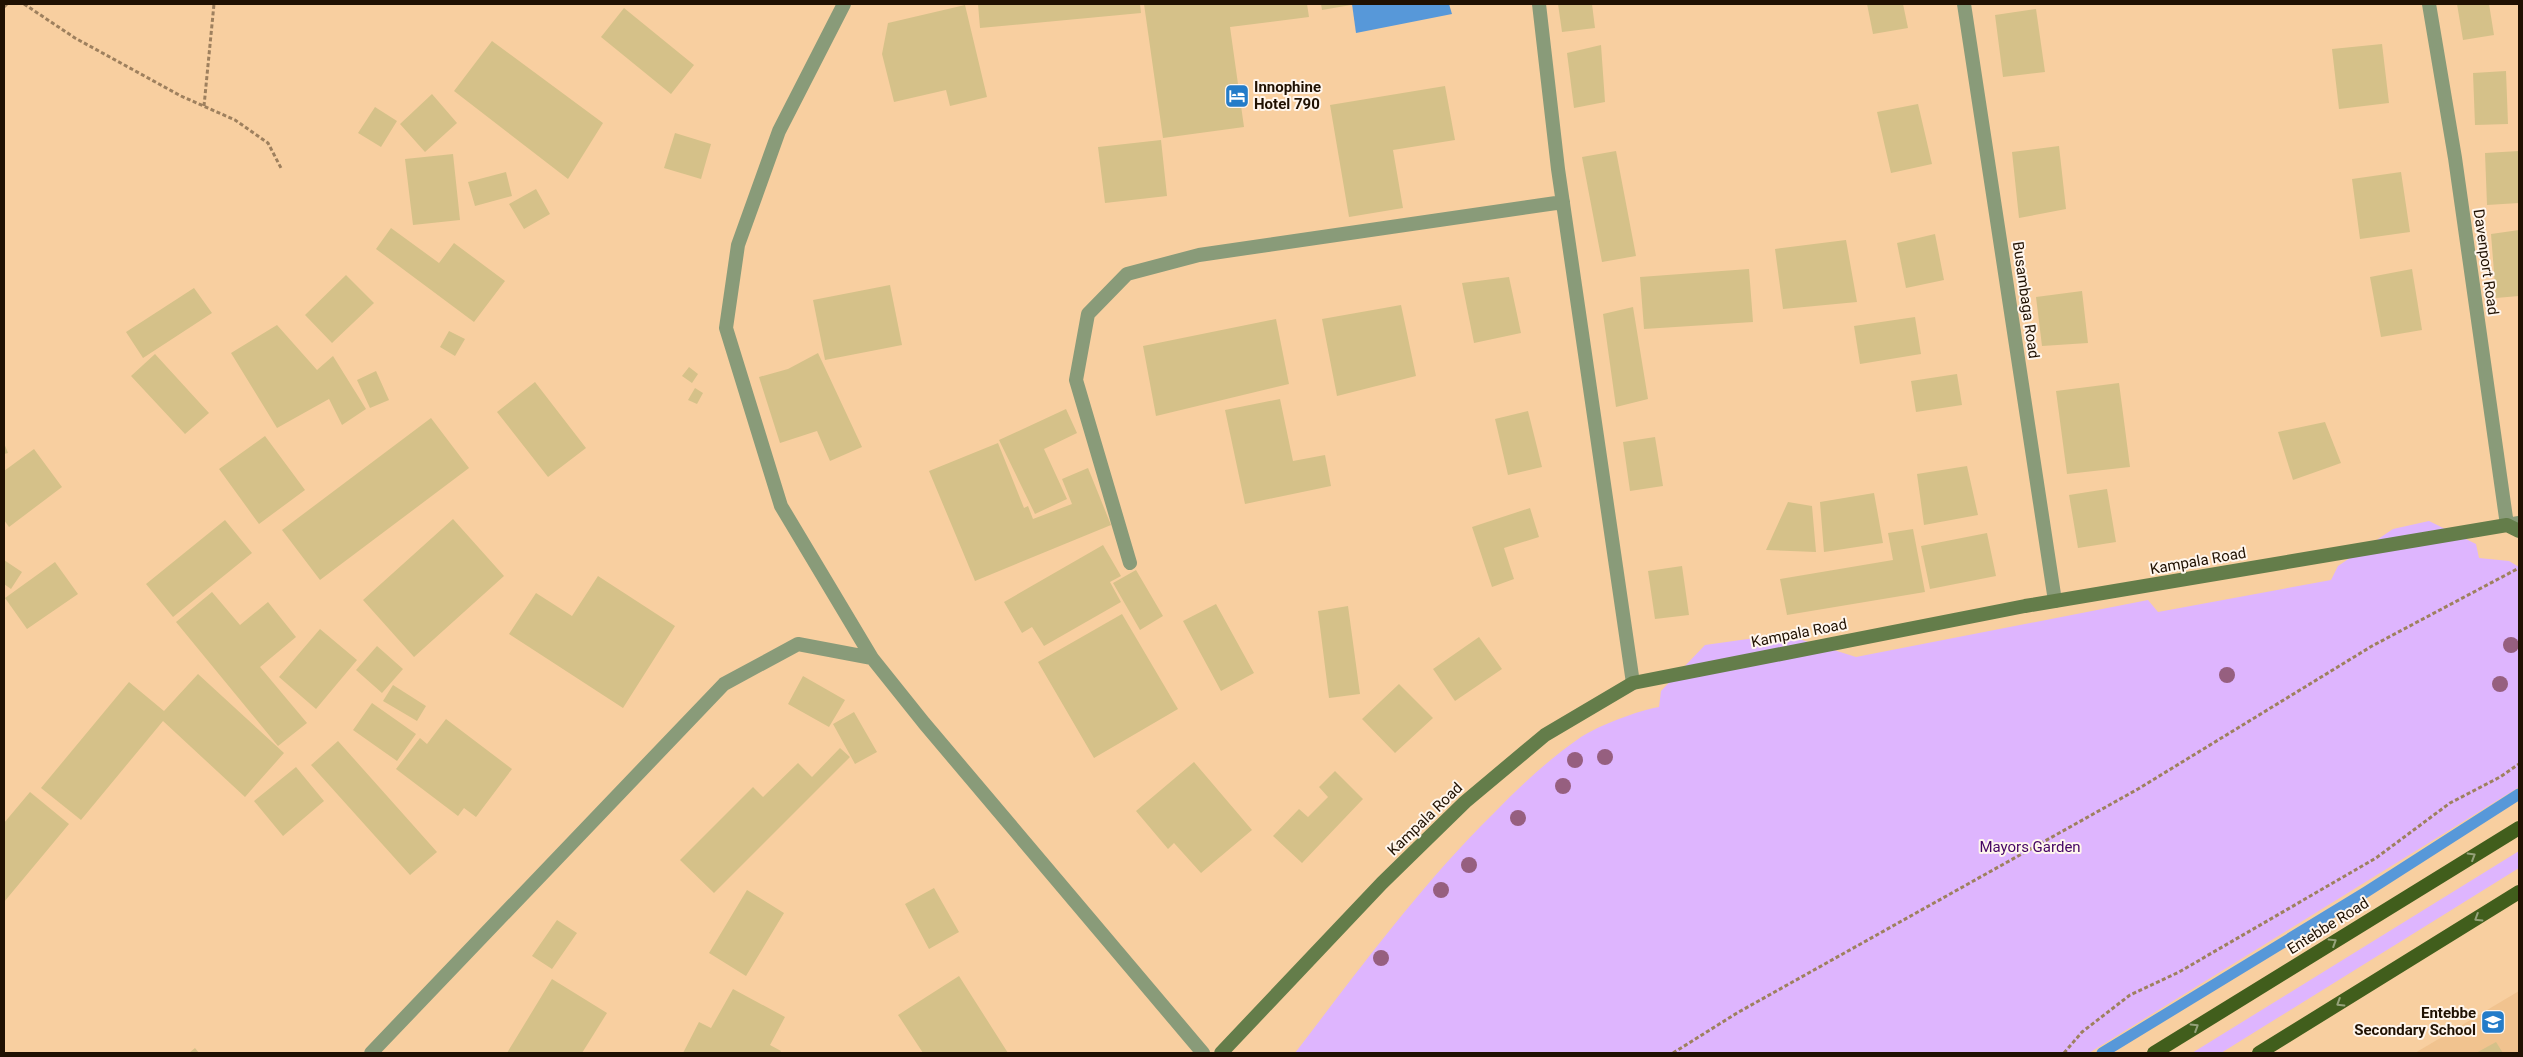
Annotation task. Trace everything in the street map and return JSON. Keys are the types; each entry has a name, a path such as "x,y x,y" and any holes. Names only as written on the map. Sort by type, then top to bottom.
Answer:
{"highway":[{"name":"Entebbe Road","path":"2154,1053 2519,828"},
{"path":"2259,1053 2519,892"}],"main road":[{"name":"Kampala Road","path":"1221,1053 1382,883 1465,802 1545,735 1633,682 2055,601 2515,526"}],"street":[{"path":"844,4 779,131 738,245 726,328 781,506 872,658 924,723 1203,1053"},
{"path":"1539,4 1563,202 1633,682"},
{"name":"Busambaga Road","path":"1964,4 2055,601"},
{"name":"Davenport Road","path":"2430,4 2515,526"},
{"path":"1130,564 1076,380 1088,314 1127,274 1199,255 1563,202"},
{"path":"371,1053 724,684 798,644 872,658"}],"path":[{"path":"4,7 7,4"},
{"path":"24,4 75,38 204,106 235,120 268,143 281,168"},
{"path":"204,106 214,4"},
{"path":"1673,1053 1737,1013 2138,789 2372,646 2519,568"},
{"path":"2064,1053 2082,1032 2130,995 2179,972 2376,858 2450,803 2500,777 2519,764"}],"shaded area":[{"name":"Entebbe Secondary School","path":"2519,991 2519,1053 2415,1053"}],"green space":[{"name":"Mayors Garden","path":"2429,521 2476,544 2479,558 2509,561 2519,567 2519,787 2089,1053 1295,1053 1414,900 1466,842 1524,783 1581,737 1619,719 1659,707 1661,691 1705,645 1783,634 1856,657 2148,600 2158,612 2331,580 2338,566 2393,529"},
{"path":"2519,851 2519,868 2221,1053 2192,1053"}],"water":[{"path":"1352,4 1449,4 1452,14 1356,33"}],"building":[{"path":"978,4 1140,4 1141,13 980,28"},
{"path":"1144,4 1307,4 1309,17 1230,27 1244,127 1163,138"},
{"path":"1321,4 1351,4 1351,5 1322,10"},
{"path":"1558,4 1592,4 1595,28 1562,32"},
{"path":"1867,4 1903,4 1908,28 1873,34"},
{"path":"2457,4 2489,4 2494,35 2463,40"},
{"path":"965,5 987,97 950,106 946,90 894,102 882,54 888,23"},
{"path":"624,8 694,65 671,94 601,37"},
{"path":"2036,9 2045,72 2003,77 1995,15"},
{"path":"492,41 603,123 568,179 454,91"},
{"path":"2382,44 2389,103 2339,109 2332,49"},
{"path":"1601,45 1605,102 1574,108 1567,53"},
{"path":"2506,71 2508,124 2475,125 2473,73"},
{"path":"1445,86 1455,140 1393,150 1403,208 1349,217 1330,105"},
{"path":"432,94 457,123 425,152 400,124"},
{"path":"1918,104 1932,164 1891,173 1877,112"},
{"path":"375,107 397,121 381,147 358,133"},
{"path":"675,133 711,144 701,179 664,168"},
{"path":"1161,140 1167,196 1105,203 1098,147"},
{"path":"2059,146 2066,209 2019,218 2012,152"},
{"path":"1616,151 1636,256 1602,262 1582,157"},
{"path":"2519,151 2519,203 2487,205 2485,153"},
{"path":"453,154 460,220 413,225 405,159"},
{"path":"506,172 512,196 475,206 468,182"},
{"path":"2401,172 2410,232 2360,239 2352,179"},
{"path":"536,189 550,214 524,229 509,204"},
{"path":"391,228 439,263 454,243 505,281 474,322 376,249"},
{"path":"2519,230 2519,296 2496,298 2491,234"},
{"path":"1935,234 1944,280 1906,288 1897,243"},
{"path":"1846,240 1857,302 1783,309 1775,249"},
{"path":"1749,269 1753,322 1644,329 1640,277"},
{"path":"2412,269 2422,330 2381,337 2370,277"},
{"path":"346,275 374,303 332,343 305,315"},
{"path":"1509,277 1521,333 1474,343 1462,283"},
{"path":"890,285 902,345 825,360 813,300"},
{"path":"194,288 212,313 143,358 126,332"},
{"path":"2082,291 2088,343 2042,346 2036,297"},
{"path":"1401,305 1416,376 1337,396 1322,319"},
{"path":"1633,307 1648,399 1616,407 1603,314"},
{"path":"1915,317 1921,354 1860,364 1854,326"},
{"path":"1276,319 1289,384 1156,416 1143,346"},
{"path":"277,325 317,370 333,356 366,409 342,425 329,399 277,428 231,353"},
{"path":"449,331 465,339 455,356 440,347"},
{"path":"818,353 862,447 830,461 817,431 780,443 759,377 788,369"},
{"path":"155,354 209,413 185,434 131,376"},
{"path":"689,367 698,374 692,383 682,376"},
{"path":"376,371 389,400 370,408 357,380"},
{"path":"1957,374 1962,405 1916,412 1911,381"},
{"path":"535,382 586,448 548,477 497,412"},
{"path":"2119,383 2130,467 2067,474 2056,391"},
{"path":"695,388 703,393 697,404 688,400"},
{"path":"1280,399 1293,461 1325,455 1331,486 1245,504 1225,410"},
{"path":"1066,409 1077,433 1044,449 1067,499 1035,514 999,440"},
{"path":"1528,411 1542,467 1508,475 1495,419"},
{"path":"431,418 469,468 320,580 282,530"},
{"path":"2325,422 2341,463 2293,480 2278,432"},
{"path":"265,436 305,490 259,524 219,469"},
{"path":"1655,437 1663,486 1630,491 1623,442"},
{"path":"4,443 8,453 4,454"},
{"path":"998,443 1024,508 1028,506 1033,519 1072,504 1062,479 1088,468 1111,525 975,581 929,471"},
{"path":"34,449 62,487 9,527 4,520 4,471"},
{"path":"1967,466 1978,515 1924,525 1917,474"},
{"path":"2107,489 2116,542 2078,548 2069,495"},
{"path":"1874,493 1883,543 1824,552 1820,502"},
{"path":"1788,502 1812,506 1816,552 1766,550"},
{"path":"1530,508 1539,537 1504,548 1514,579 1492,587 1472,527"},
{"path":"453,519 504,576 414,657 363,600"},
{"path":"225,520 252,553 173,617 146,584"},
{"path":"1913,529 1925,592 1787,615 1780,579 1893,560 1888,533"},
{"path":"1987,533 1996,576 1930,589 1921,546"},
{"path":"1103,545 1121,576 1110,582 1121,602 1044,646 1032,627 1022,633 1004,602"},
{"path":"4,560 22,572 11,589 4,584"},
{"path":"55,562 78,594 27,629 5,598"},
{"path":"1682,566 1689,615 1655,619 1648,571"},
{"path":"1136,570 1163,616 1140,630 1113,583"},
{"path":"598,576 675,626 623,708 509,634 536,593 572,616"},
{"path":"212,592 240,625 268,602 296,637 260,667 307,723 278,746 176,622"},
{"path":"1216,604 1254,673 1221,691 1183,621"},
{"path":"1348,606 1360,694 1329,698 1318,611"},
{"path":"1122,614 1178,709 1094,758 1038,662"},
{"path":"320,629 357,660 316,709 279,677"},
{"path":"1479,637 1502,669 1455,701 1433,669"},
{"path":"377,646 403,669 382,693 356,670"},
{"path":"198,674 284,753 245,797 163,721 81,820 41,788 129,682 164,711"},
{"path":"803,676 845,700 829,727 788,704"},
{"path":"1399,684 1433,718 1395,753 1362,719"},
{"path":"393,685 426,706 417,721 383,701"},
{"path":"372,703 416,734 397,761 353,730"},
{"path":"854,712 877,752 855,764 833,724"},
{"path":"446,719 512,769 476,817 464,808 458,816 396,769 420,738 427,744"},
{"path":"338,741 437,852 410,875 311,765"},
{"path":"840,748 850,757 714,893 680,860 753,787 763,797 798,763 812,777"},
{"path":"1194,762 1252,830 1201,873 1174,843 1168,849 1136,811"},
{"path":"296,767 324,801 283,836 254,801"},
{"path":"1335,771 1363,799 1302,863 1273,836 1299,809 1308,817 1328,797 1319,787"},
{"path":"30,792 69,824 4,902 4,823"},
{"path":"934,888 959,932 929,949 905,904"},
{"path":"747,890 784,913 746,976 709,953"},
{"path":"557,920 577,933 552,969 532,956"},
{"path":"959,976 1008,1053 923,1053 898,1015"},
{"path":"552,979 607,1013 582,1053 507,1053"},
{"path":"733,989 785,1017 770,1045 781,1051 780,1053 683,1053 699,1022 711,1028"},
{"path":"2496,1042 2503,1053 2476,1053"},
{"path":"195,1048 199,1053 189,1053"}],"waterway":[{"path":"2102,1053 2366,892 2519,794"}],"place":[{"name":"Innophine Hotel 790","path":"1237,96"},
{"name":"Entebbe Secondary School","path":"2493,1022"}]}
